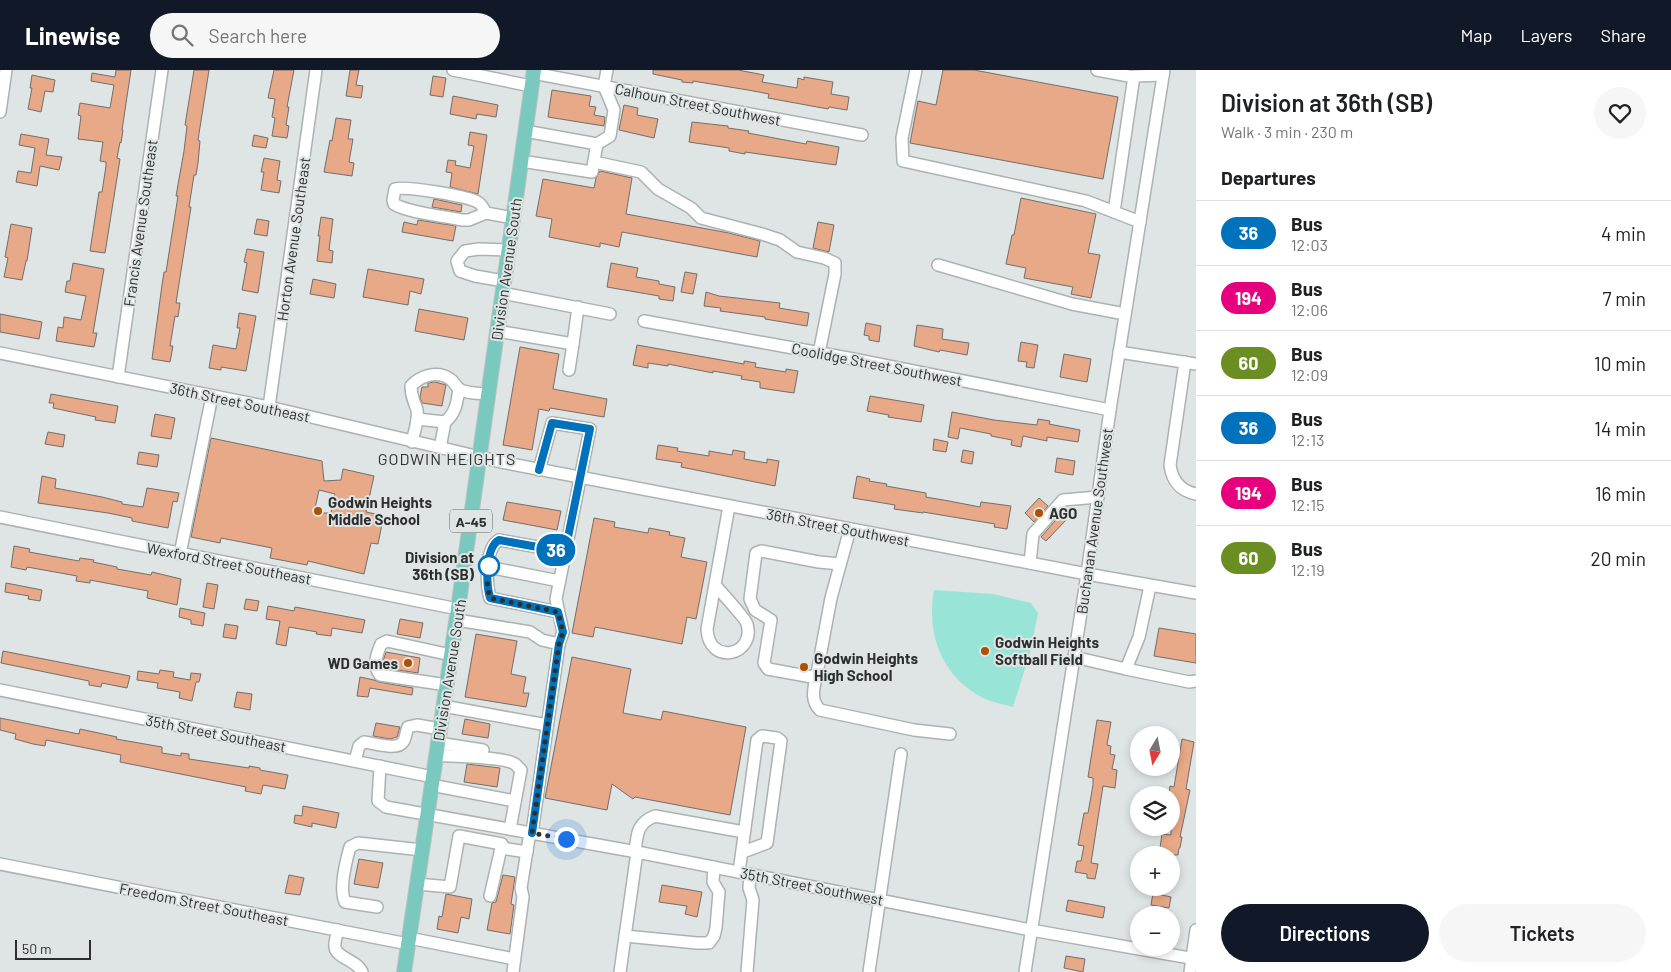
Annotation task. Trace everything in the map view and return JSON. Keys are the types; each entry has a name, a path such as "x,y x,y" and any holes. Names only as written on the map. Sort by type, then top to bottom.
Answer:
{"main road":[{"name":"Division Avenue South","path":"404,972 480,458 533,76"}],"street":[{"path":"0,112 1,94 6,70"},
{"name":"Francis Avenue Southeast","path":"118,377 162,70"},
{"name":"Horton Avenue Southeast","path":"269,407 316,70"},
{"name":"Calhoun Street Southwest","path":"453,70 533,76 604,86 862,135"},
{"path":"525,131 597,144 610,136 614,110 604,86 607,70"},
{"path":"916,70 902,138 903,161 1086,201 1140,222"},
{"path":"1097,70 1134,77 1163,72"},
{"name":"Buchanan Avenue Southwest","path":"1025,972 1163,72"},
{"path":"1114,212 1134,77"},
{"path":"521,161 592,172 597,144"},
{"path":"594,162 641,172 658,189 691,208 701,218 780,240 797,252 824,258 835,264 819,353"},
{"path":"486,213 480,204 465,198 407,188 395,189 393,194 394,204 400,207 462,220 468,220 486,213 513,218"},
{"path":"508,250 479,249 465,252 457,261 460,271 503,287 610,314"},
{"path":"938,265 1072,304 1125,314"},
{"path":"569,370 578,307"},
{"name":"Coolidge Street Southwest","path":"644,321 1110,410"},
{"path":"497,330 573,344"},
{"path":"1119,352 1190,363 1170,465 1171,476 1177,485 1196,494"},
{"name":"36th Street Southeast","path":"0,353 269,407 480,458"},
{"path":"412,442 417,409 411,397 411,386 416,380 428,375 438,375 449,378 459,389 467,392 488,394"},
{"path":"417,419 445,422 452,417 456,408 459,389"},
{"path":"180,554 212,396"},
{"path":"440,448 445,422"},
{"path":"513,972 523,898 521,888 559,644 563,632 556,599 590,429 552,423 539,470"},
{"name":"36th Street Southwest","path":"480,458 1150,586 1196,593"},
{"path":"1030,563 1033,534 1063,500 1098,497"},
{"path":"715,585 747,623 748,636 742,647 733,653 724,653 713,648 708,639 707,629 715,585 730,506"},
{"name":"Wexford Street Southeast","path":"0,517 180,554 457,615 530,632 542,640 559,644"},
{"path":"850,529 831,598 816,676 813,697 815,705 820,710 914,730 950,734"},
{"path":"558,612 490,598 487,587 488,567 492,548 495,542 499,540 565,552"},
{"path":"816,676 812,677 768,669 766,667 764,663 771,620 756,610 750,598 755,556 756,553 761,551 840,564"},
{"path":"488,567 559,581"},
{"path":"1126,668 1139,637 1150,586"},
{"path":"447,684 380,675 377,671 376,659 381,644 387,641 451,655"},
{"path":"1074,657 1188,682 1196,681"},
{"name":"35th Street Southeast","path":"0,690 380,766 515,801"},
{"path":"443,706 547,725"},
{"path":"355,761 359,746 364,742 393,747 398,746 404,741 408,726 417,725 440,729"},
{"path":"743,852 767,842 781,741 778,738 762,736 757,740 744,832 743,852 745,873 752,900 747,972"},
{"path":"437,749 483,750"},
{"path":"437,749 515,764 521,770 510,829"},
{"path":"869,972 901,754"},
{"name":"35th Street Southwest","path":"380,766 378,801 386,807 636,852 1031,930 1194,958"},
{"path":"620,972 637,836 641,825 646,820 655,816 744,832"},
{"path":"417,884 450,887 462,820"},
{"path":"458,836 502,844 490,896"},
{"path":"377,907 345,902 342,895 350,847 358,843 422,850"},
{"path":"501,848 527,852"},
{"name":"Freedom Street Southeast","path":"0,864 338,930 514,959"},
{"path":"625,936 697,944 709,943 714,936 716,928 719,892 713,882 714,867"},
{"path":"338,930 335,946 337,951 356,963 362,972"},
{"path":"1190,972 1194,958 1196,930"}],"green space":[{"name":"Godwin Heights Softball Field","path":"934,590 993,594 1031,603 1038,613 1030,653 1013,707 983,698 969,689 947,666 935,638 932,606"}],"building":[{"path":"116,70 131,70 121,143 117,158 120,159 105,253 90,251 99,192 102,192 106,166 106,162 100,161 103,142 78,139 81,116 78,115 80,103 110,108 114,85 91,81 92,73 115,77"},
{"path":"194,70 209,70 198,140 200,141 198,163 196,175 194,175 176,303 180,303 178,317 175,316 170,346 173,346 170,362 152,359 164,272 166,272 178,196 176,196 184,151 187,126 185,125"},
{"path":"274,70 294,70 287,107 289,107 286,125 289,126 287,138 272,136 275,118 272,117 275,99 268,98"},
{"path":"350,70 359,70 356,85 363,86 361,98 346,96"},
{"path":"653,70 738,70 764,75 762,82 797,88 798,78 804,80 804,77 833,82 831,94 849,97 847,110 829,107 828,109 768,98 769,94 748,90 693,81 693,83 682,82 682,80 653,74"},
{"path":"943,70 974,70 1118,97 1103,179 910,143 918,101 936,105"},
{"path":"32,75 55,80 53,92 45,91 41,112 28,109 32,88 30,88"},
{"path":"433,76 446,78 443,97 430,95"},
{"path":"552,90 591,96 589,106 596,107 594,115 605,117 604,126 548,117"},
{"path":"453,96 498,105 496,117 477,114 476,119 450,114"},
{"path":"624,105 638,108 637,115 658,119 654,138 619,130"},
{"path":"336,118 351,120 348,139 353,139 349,162 354,163 352,176 324,172"},
{"path":"692,122 728,126 728,128 749,131 748,133 806,144 807,141 839,147 836,165 745,152 745,154 729,151 729,148 689,142"},
{"path":"470,132 487,135 478,194 450,187 452,173 446,172 448,160 456,161 455,165 470,168 474,146 468,145"},
{"path":"21,134 49,139 46,155 62,157 59,170 40,166 37,186 16,182 18,171 31,173 35,148 19,145"},
{"path":"254,135 268,138 266,148 252,146"},
{"path":"264,158 280,161 277,180 281,181 279,193 261,190 264,172 261,172"},
{"path":"600,171 632,178 626,214 729,233 760,241 757,257 622,232 619,247 600,243 600,247 549,237 552,219 536,216 543,179 594,188"},
{"path":"1021,198 1096,214 1088,253 1100,255 1091,298 1071,294 1073,287 1024,278 1026,268 1006,264"},
{"path":"434,199 462,205 461,212 432,207"},
{"path":"321,217 333,219 329,250 333,251 332,263 317,261"},
{"path":"257,219 269,221 267,236 254,234"},
{"path":"418,220 456,226 453,241 402,232 404,222 417,225"},
{"path":"818,222 834,225 829,252 813,248"},
{"path":"11,224 32,228 22,280 4,277 8,258 5,257"},
{"path":"247,249 264,252 258,293 242,290 247,263 244,262"},
{"path":"73,263 104,269 93,333 97,333 94,347 56,341 58,327 63,328 64,317 81,320 86,296 65,292 67,281 70,281"},
{"path":"611,263 638,268 636,277 659,281 659,284 675,287 673,301 659,299 659,296 607,287"},
{"path":"368,269 424,279 421,294 410,291 408,305 363,297"},
{"path":"685,272 697,274 693,294 681,292"},
{"path":"313,279 336,284 334,298 310,294"},
{"path":"706,292 719,296 780,303 779,308 809,313 807,326 765,319 765,317 720,311 721,308 704,306"},
{"path":"419,309 468,318 464,340 415,331"},
{"path":"239,313 256,316 246,371 221,367 221,370 209,368 213,345 236,349 240,328 237,328"},
{"path":"0,314 42,322 39,339 0,332"},
{"path":"866,323 881,326 879,342 869,340 869,336 864,335"},
{"path":"917,325 943,329 942,339 969,343 967,355 940,350 939,352 914,346"},
{"path":"1021,342 1038,345 1034,368 1026,367 1027,362 1018,361"},
{"path":"637,345 744,364 744,361 756,363 755,367 786,372 786,369 798,371 794,393 760,388 760,382 741,379 742,376 713,371 713,373 668,364 668,366 648,363 648,368 633,365"},
{"path":"520,347 559,354 553,389 607,399 604,417 550,408 549,411 539,409 532,450 503,445"},
{"path":"1064,354 1091,359 1087,382 1060,377"},
{"path":"435,382 446,385 442,406 422,403 420,397 422,387 428,387 428,383"},
{"path":"51,394 118,406 115,423 95,420 96,417 53,408 54,403 49,403"},
{"path":"870,396 924,405 921,422 888,417 889,415 867,411"},
{"path":"952,412 994,420 1037,425 1038,419 1050,421 1049,424 1080,430 1078,442 1047,437 1047,441 1023,436 1021,447 1011,445 1012,440 960,428 958,439 948,437"},
{"path":"155,414 175,418 171,439 151,436"},
{"path":"48,432 65,435 63,447 45,444"},
{"path":"211,438 322,461 324,481 341,480 343,469 374,476 366,512 376,514 375,523 382,524 378,544 371,543 364,574 308,561 307,565 270,558 272,548 221,538 220,543 191,537","holes":["319,490 335,494 331,513 314,513"]},
{"path":"934,439 948,442 946,452 933,450"},
{"path":"658,445 678,448 677,451 709,456 709,451 732,455 733,450 745,452 744,459 767,463 767,459 779,461 775,486 681,467 682,463 656,459"},
{"path":"963,450 974,452 972,464 961,462"},
{"path":"139,452 159,455 157,467 137,464"},
{"path":"1057,458 1075,461 1073,475 1055,472"},
{"path":"42,476 56,479 55,488 143,507 147,488 179,493 177,502 173,501 168,528 132,521 132,518 108,513 38,503"},
{"path":"857,476 870,479 869,481 887,484 886,486 926,493 926,497 980,507 981,502 1011,506 1007,529 994,527 995,524 894,509 895,505 853,498"},
{"path":"1039,498 1048,506 1034,522 1025,513"},
{"path":"507,502 561,511 557,530 503,520"},
{"path":"1062,513 1068,518 1046,541 1041,537"},
{"path":"594,518 615,522 614,527 648,533 649,528 670,532 669,535 685,538 681,557 707,562 696,619 687,617 682,644 595,627 593,637 572,633"},
{"path":"14,546 30,549 29,552 79,561 80,558 94,560 93,562 117,567 117,569 151,575 152,572 181,579 177,605 147,598 148,591 90,580 90,583 76,581 77,576 27,567 26,570 11,567"},
{"path":"6,583 42,590 40,601 28,599 29,596 5,592"},
{"path":"207,583 218,585 214,609 203,607"},
{"path":"246,599 259,601 257,611 244,609"},
{"path":"268,606 294,611 295,607 365,620 362,633 332,628 331,636 289,627 286,646 276,644 280,621 266,619"},
{"path":"180,608 205,613 203,626 191,624 191,620 179,617"},
{"path":"400,619 423,623 420,638 397,634"},
{"path":"225,624 238,626 236,639 223,637"},
{"path":"1159,628 1196,634 1196,663 1154,656"},
{"path":"476,634 517,641 511,674 526,677 523,693 529,693 526,707 465,697"},
{"path":"3,651 130,676 127,688 102,683 101,687 89,685 89,681 1,663"},
{"path":"386,652 420,658 418,673 384,668 383,661"},
{"path":"572,657 631,669 623,713 661,720 663,711 746,727 730,815 635,797 633,799 612,784 607,810 545,798"},
{"path":"160,670 174,672 173,677 190,680 191,673 201,674 199,682 196,682 192,701 179,698 180,692 157,688 158,683 137,680 138,671 159,674"},
{"path":"360,677 413,688 412,695 370,688 368,697 357,696"},
{"path":"237,692 252,694 250,710 234,707"},
{"path":"0,718 79,734 80,729 94,732 117,737 116,739 162,747 162,753 181,756 181,753 189,754 189,759 260,768 260,770 288,775 285,789 263,785 261,794 245,791 246,787 120,762 121,755 46,740 45,746 33,744 15,739 16,734 0,730"},
{"path":"465,719 490,724 488,738 462,734"},
{"path":"1097,720 1111,722 1107,745 1111,746 1110,754 1115,755 1112,769 1117,770 1115,788 1103,786 1091,863 1098,864 1095,879 1087,878 1087,874 1075,872 1077,861 1081,861 1084,846 1078,845 1084,813 1088,813 1093,785 1093,778 1088,777"},
{"path":"376,723 400,727 397,737 390,739 373,736"},
{"path":"1182,739 1194,742 1186,789 1190,790 1180,837 1182,837 1180,848 1180,846 1160,846 1162,836 1180,836 1180,786 1174,786 1176,776 1180,776"},
{"path":"467,764 500,768 497,787 464,782"},
{"path":"303,806 339,813 336,828 312,823 312,827 294,823 295,815 302,816"},
{"path":"359,859 383,863 378,888 354,884"},
{"path":"289,875 304,878 300,895 285,893"},
{"path":"503,875 515,877 511,904 514,905 510,934 487,930 492,903 496,902"},
{"path":"662,885 702,892 697,917 685,914 687,906 659,902"},
{"path":"446,894 472,899 469,919 461,917 458,933 437,929 439,916 442,917"},
{"path":"1152,896 1171,897 1169,906 1151,905"},
{"path":"1068,900 1105,907 1103,918 1066,911"},
{"path":"1066,956 1085,959 1083,972 1064,968"}],"bus line":[{"name":"36","path":"532,833 535,815 534,808 559,644 563,632 558,612 490,598 487,576 492,548 495,542 499,540 565,552 590,429 552,423 539,470"}],"place":[{"name":"Godwin Heights Middle School","path":"318,511"},
{"name":"AGO","path":"1039,513"},
{"name":"Division at 36th (SB)","path":"489,566"},
{"name":"Godwin Heights Softball Field","path":"985,651"},
{"name":"WD Games","path":"408,663"},
{"name":"Godwin Heights High School","path":"804,667"}],"district":[{"name":"GODWIN HEIGHTS","path":"447,458"}],"route":[{"path":"489,566 487,587 490,598 558,612 563,632 559,644 534,808 535,815 532,833 566,839"}]}
